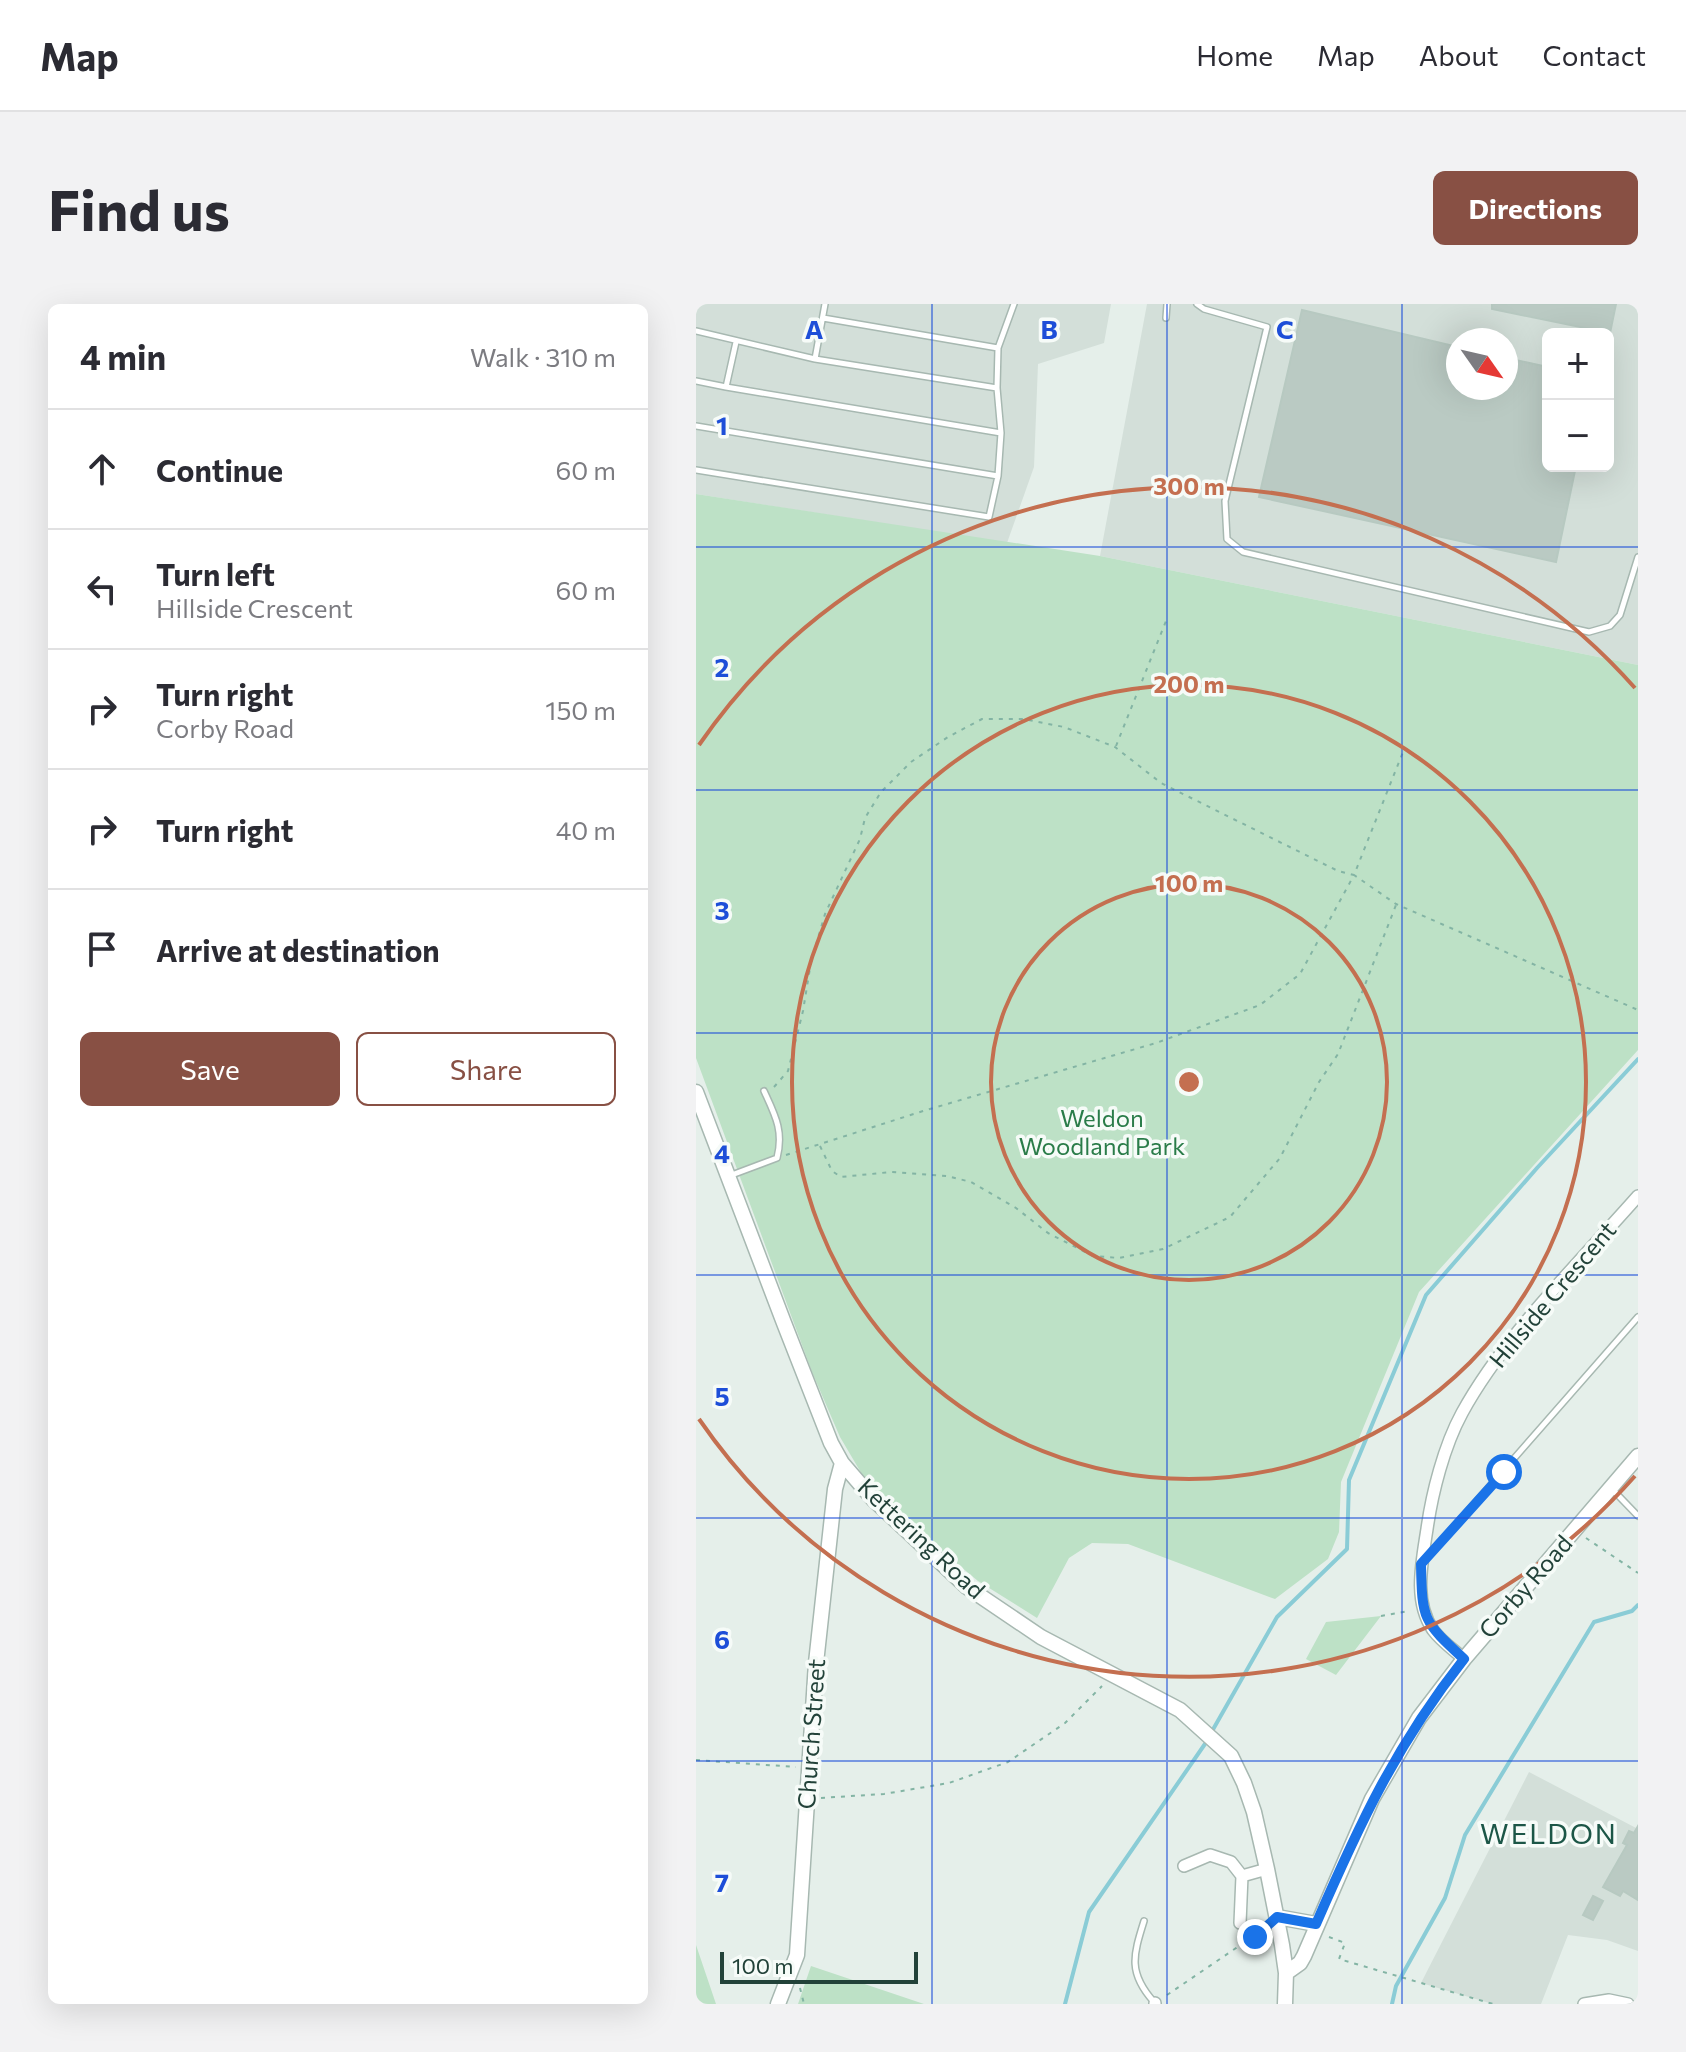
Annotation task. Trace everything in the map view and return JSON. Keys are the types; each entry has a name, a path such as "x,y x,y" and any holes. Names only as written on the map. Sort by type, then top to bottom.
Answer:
{"street":[{"name":"Kettering Road","path":"696,1092 831,1443 842,1463 873,1499 967,1587 1041,1637 1180,1710 1231,1756 1249,1798 1267,1869 1286,1973 1285,2004"},
{"name":"Hillside Crescent","path":"1422,1608 1421,1564 1437,1479 1460,1416 1496,1358 1638,1196"},
{"name":"Corby Road","path":"1286,1973 1300,1963 1384,1776 1419,1718 1464,1659 1638,1456"},
{"name":"Church Street","path":"778,2004 797,1955 816,1663 835,1489 842,1463"},
{"path":"1422,1608 1434,1631 1464,1659"},
{"path":"1184,1866 1210,1855 1231,1862 1242,1876 1240,1923"},
{"path":"1242,1876 1267,1869"},
{"path":"1277,1917 1315,1928"},
{"path":"1584,2004 1609,2000 1628,2004"}],"lane":[{"path":"815,359 825,304"},
{"path":"696,470 989,517 998,476 1001,433 997,388 998,348 1014,304"},
{"path":"1166,318 1167,304"},
{"path":"1197,304 1204,309 1267,327 1225,501 1227,539 1243,552 1589,632 1610,626 1620,615 1638,557"},
{"path":"823,318 998,348"},
{"path":"696,331 815,359 997,388"},
{"path":"726,387 736,342"},
{"path":"696,381 1001,433"},
{"path":"696,426 998,476"},
{"path":"728,1176 777,1158 782,1141 779,1124 764,1091"},
{"path":"1421,1564 1638,1317"},
{"path":"1610,1487 1638,1516"},
{"path":"1144,1921 1136,1951 1136,1974 1142,1988 1155,2003"}],"path":[{"path":"1115,747 1166,621"},
{"path":"764,1091 777,1086 788,1071 811,962 825,914 860,839 865,818 881,792 911,762 982,719 1023,719 1064,727 1115,747 1161,783 1338,871 1354,875 1396,904 1638,1010"},
{"path":"777,1158 923,1111 1156,1043 1260,1005 1300,974 1354,875 1403,752"},
{"path":"820,1145 832,1171 841,1177 891,1172 947,1176 971,1182 1016,1208 1048,1233 1093,1256 1119,1258 1163,1249 1230,1217 1280,1158 1319,1082 1338,1054 1396,904"},
{"path":"1575,1530 1638,1573"},
{"path":"1381,1616 1422,1608"},
{"path":"807,1799 884,1794 949,1783 1008,1762 1065,1723 1099,1691 1109,1674"},
{"path":"696,1760 809,1768"},
{"path":"1155,2003 1255,1937 1277,1917"},
{"path":"1315,1928 1345,1943 1339,1959 1493,2004"}],"shaded area":[{"path":"696,304 1111,304 1104,343 1038,364 1034,467 1007,543 696,494"},
{"path":"1147,304 1638,304 1638,665 1100,556"},
{"path":"1529,1772 1638,1829 1638,1951 1607,1940 1568,1935 1541,2004 1493,2004 1421,1983"}],"green space":[{"name":"Weldon Woodland Park","path":"696,494 1100,556 1638,665 1638,1050 1419,1292 1341,1482 1339,1532 1328,1559 1275,1599 1128,1544 1092,1543 1069,1558 1037,1618 978,1581 926,1538 863,1476 840,1437 812,1372 696,1058"},
{"path":"1381,1616 1336,1675 1306,1659 1326,1622"},
{"path":"696,1945 716,2004 696,2004"},
{"path":"811,1966 924,2004 798,2004"}],"building":[{"path":"1492,304 1616,304 1611,328 1585,328 1492,309"},
{"path":"1302,310 1446,344 1446,400 1518,400 1518,361 1542,366 1542,472 1575,472 1556,562 1259,497"},
{"path":"1638,1826 1638,1900 1623,1891 1620,1896 1603,1887 1627,1845 1623,1843 1629,1831 1634,1833"},
{"path":"1593,1896 1603,1901 1593,1920 1583,1915"}],"waterway":[{"path":"1211,1733 1277,1617 1347,1549 1349,1480 1426,1295 1638,1059"},
{"path":"1392,2004 1396,1986 1445,1898 1465,1835 1594,1622 1632,1611 1638,1605"},
{"path":"1065,2004 1089,1912 1207,1741"}],"district":[{"name":"WELDON","path":"1549,1834"}],"route":[{"path":"1255,1937 1277,1917 1316,1924 1390,1765 1419,1718 1464,1659 1434,1631 1422,1608 1421,1564 1504,1472"}]}
